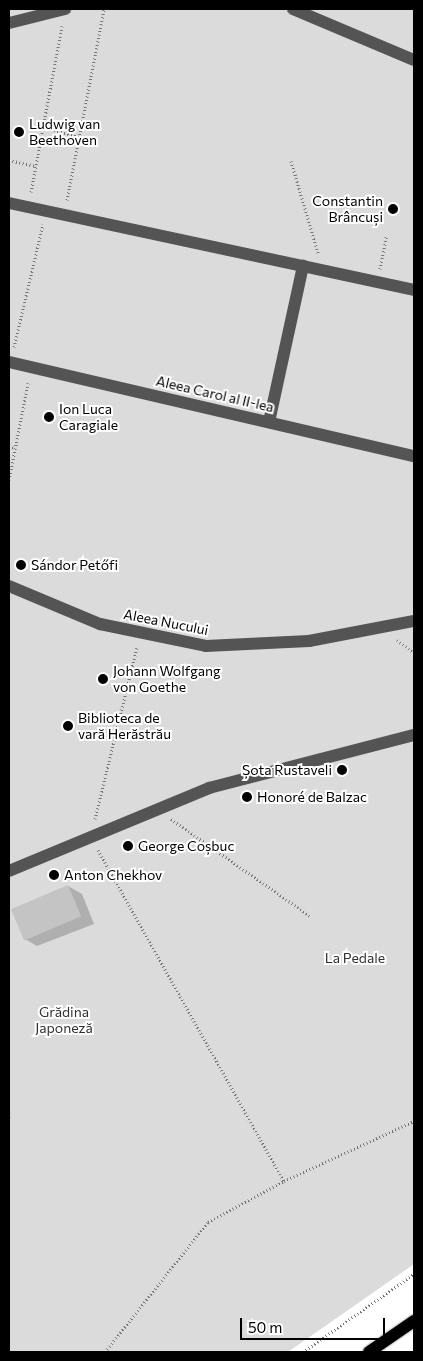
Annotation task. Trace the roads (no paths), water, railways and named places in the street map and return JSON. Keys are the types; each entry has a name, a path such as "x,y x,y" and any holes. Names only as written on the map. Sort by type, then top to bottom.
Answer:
{"main road":[{"path":"369,1352 414,1321"}],"street":[{"path":"293,9 414,60"},
{"path":"9,23 64,13"},
{"path":"9,203 414,290"},
{"path":"269,422 303,266"},
{"name":"Aleea Carol al II-lea","path":"10,362 414,456"},
{"name":"Aleea Nucului","path":"9,586 80,618 206,646 263,647 414,621"},
{"path":"9,871 209,788 414,735"}],"place":[{"name":"Ludwig van Beethoven","path":"19,132"},
{"name":"Constantin Brâncuși","path":"393,209"},
{"name":"Ion Luca Caragiale","path":"49,417"},
{"name":"Sándor Petőfi","path":"21,565"},
{"name":"Johann Wolfgang von Goethe","path":"103,679"},
{"name":"Biblioteca de vară Herăstrău","path":"68,726"},
{"name":"Șota Rustaveli","path":"342,770"},
{"name":"Honoré de Balzac","path":"247,797"},
{"name":"George Coșbuc","path":"128,846"},
{"name":"Anton Chekhov","path":"54,875"}],"park label":[{"name":"La Pedale","path":"355,958"},
{"name":"Grădina Japoneză","path":"64,1020"}]}
